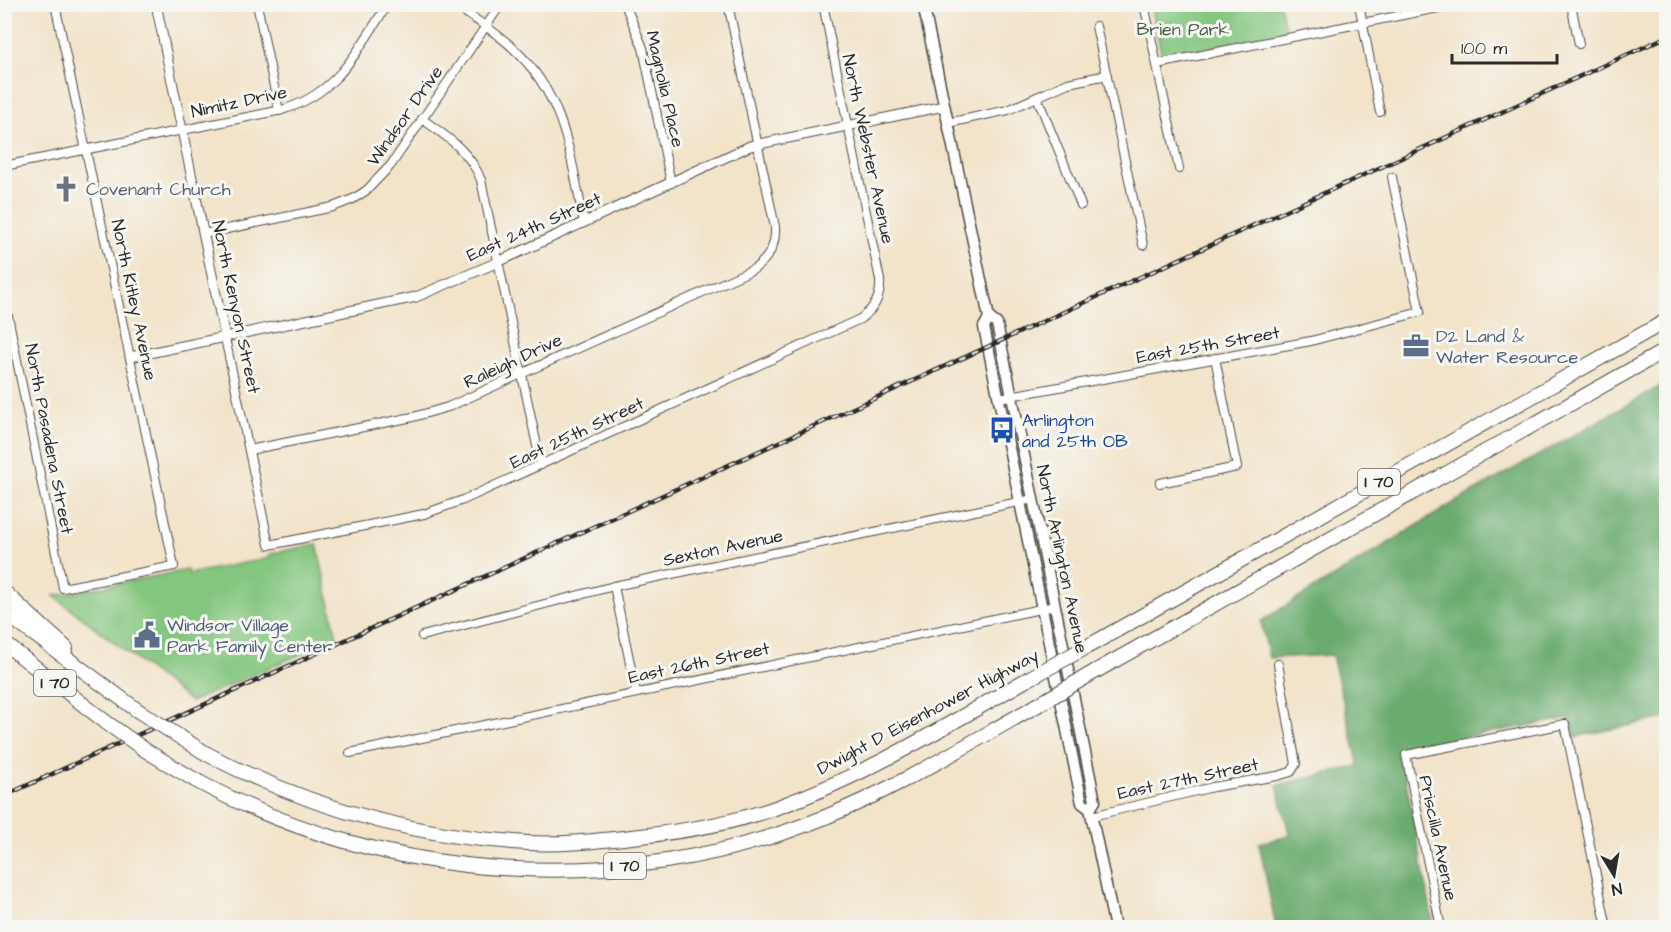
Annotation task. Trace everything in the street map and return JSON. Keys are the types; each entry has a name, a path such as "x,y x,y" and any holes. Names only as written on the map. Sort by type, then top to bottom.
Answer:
{"highway":[{"name":"Dwight D Eisenhower Highway","path":"4,612 137,710 207,754 254,778 341,811 431,833 529,843 584,842 677,832 727,822 777,808 827,788 883,760 1666,321"},
{"name":"I 70","path":"4,643 107,723 145,750 195,780 252,808 350,842 410,856 478,866 522,869 621,866 684,858 780,834 824,818 890,788 1666,350"},
{"path":"4,592 107,686"}],"main road":[{"name":"North Arlington Avenue","path":"923,4 989,318 984,327 1082,803 1091,812"},
{"name":"North Arlington Avenue","path":"989,318 997,324 1012,395 1095,801 1091,812 1115,927"}],"street":[{"name":"North Kitley Avenue","path":"55,4 174,566"},
{"name":"North Kenyon Street","path":"156,4 268,545"},
{"path":"257,4 279,111"},
{"name":"Nimitz Drive","path":"4,166 279,111 310,100 344,70 388,4"},
{"path":"453,4 509,44 527,62 546,88 566,134 584,222"},
{"name":"Windsor Drive","path":"203,234 326,209 353,199 367,190 383,175 501,4"},
{"name":"Magnolia Place","path":"625,4 643,48 671,183"},
{"path":"728,4 757,145"},
{"name":"North Webster Avenue","path":"823,4 880,276 880,291 877,300"},
{"path":"1144,4 1179,169"},
{"path":"1359,4 1380,112"},
{"path":"1157,64 1458,4"},
{"path":"1571,4 1579,44"},
{"path":"1096,26 1143,245"},
{"path":"948,123 1000,113 1068,83 1107,75"},
{"path":"1037,97 1082,205"},
{"name":"East 24th Street","path":"130,357 407,300 498,262 750,146 944,106"},
{"path":"422,119 459,147 476,168 541,465"},
{"name":"Raleigh Drive","path":"249,450 429,413 460,402 754,268 771,252 775,237 775,227 757,145"},
{"name":"East 25th Street","path":"999,398 1311,341 1420,312 1392,177"},
{"name":"North Pasadena Street","path":"4,296 63,588 174,566"},
{"name":"East 25th Street","path":"268,545 430,512 464,500 860,319 869,312 877,300"},
{"path":"1160,483 1237,468 1215,358"},
{"name":"Sexton Avenue","path":"422,636 614,586 1033,499"},
{"path":"614,586 636,692"},
{"name":"East 26th Street","path":"350,753 1055,606"},
{"name":"East 27th Street","path":"1091,812 1291,772 1296,764 1278,664"},
{"name":"Priscilla Avenue","path":"1441,927 1406,755 1565,724 1607,927"}],"green space":[{"name":"Brien Park","path":"1151,5 1280,5 1286,32 1164,57 1161,53"},
{"path":"1666,383 1666,718 1574,737 1570,718 1400,749 1434,927 1276,927 1259,843 1290,836 1277,785 1359,766 1332,655 1269,658 1261,621 1457,501"},
{"path":"317,544 337,638 191,702 54,596 187,570 189,574 269,558 269,554"}],"railway":[{"path":"4,796 1666,37"}],"place":[{"name":"Covenant Church","path":"66,189"},
{"name":"D2 Land & Water Resource","path":"1416,346"},
{"name":"Arlington and 25th OB","path":"1002,430"},
{"name":"Windsor Village Park Family Center","path":"147,635"}]}
